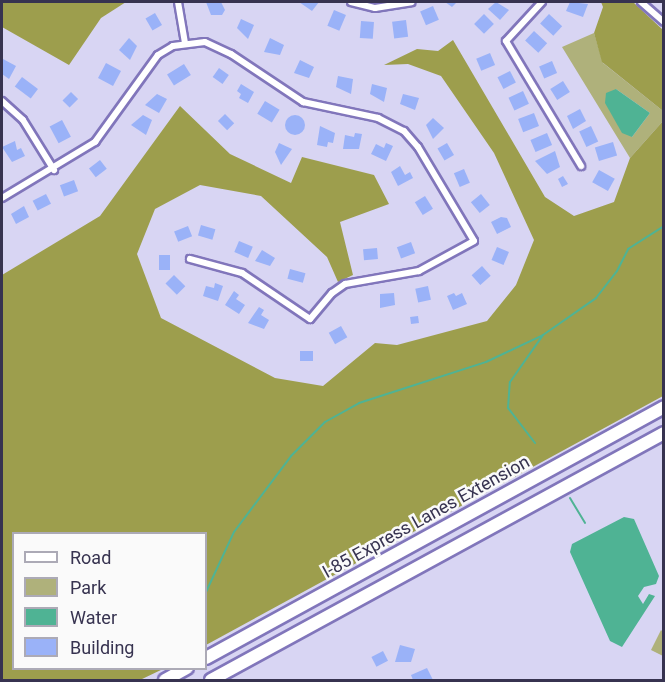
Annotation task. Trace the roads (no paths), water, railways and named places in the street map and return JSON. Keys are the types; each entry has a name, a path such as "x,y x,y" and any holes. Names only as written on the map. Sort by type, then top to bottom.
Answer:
{"highway":[{"name":"I-85 Express Lanes Extension","path":"207,657 663,407"},
{"path":"211,681 663,433"},
{"path":"165,681 185,670"}],"street":[{"path":"178,2 185,44"},
{"path":"351,2 375,8 412,2"},
{"path":"542,2 506,41 580,166"},
{"path":"641,2 663,22"},
{"path":"2,198 53,170 100,136 158,56 185,44 216,45 303,102 378,118 404,132 418,147 474,241 419,271 345,284 332,293 310,320 242,273 190,259"},
{"path":"2,101 23,120 53,170"}],"water":[{"path":"616,89 650,113 632,137 622,133 605,103 606,93"},
{"path":"624,517 634,519 659,576 656,584 644,587 638,596 643,604 649,594 655,596 622,647 610,641 570,552 572,544"}],"waterway":[{"path":"535,443 508,408 510,382 543,335 596,298 617,271 628,249 664,226"},
{"path":"207,590 234,532 291,456 325,422 359,403 486,362 543,335"},
{"path":"570,498 585,523"}]}
